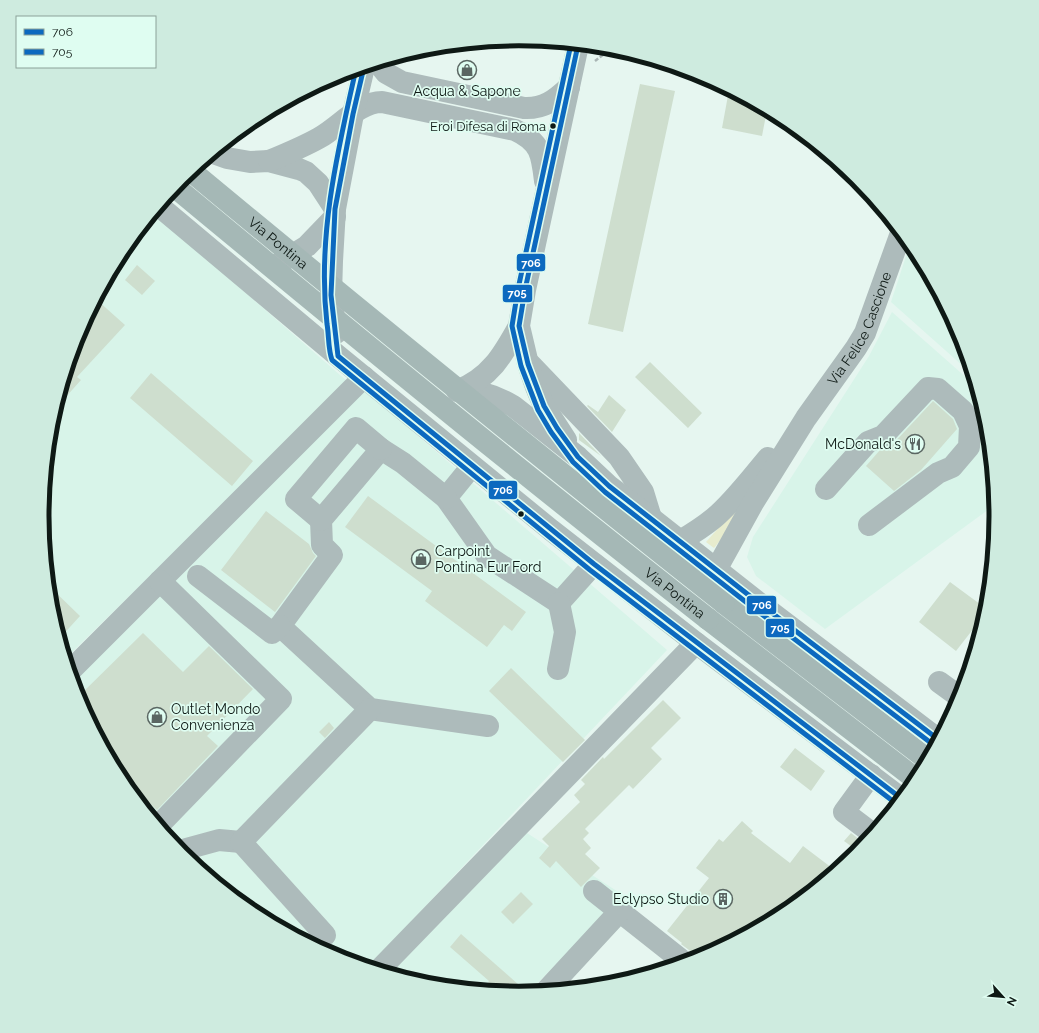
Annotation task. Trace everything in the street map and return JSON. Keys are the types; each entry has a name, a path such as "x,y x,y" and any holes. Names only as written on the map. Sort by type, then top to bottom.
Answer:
{"highway":[{"name":"Via Pontina","path":"196,175 595,501 724,603 924,757"},
{"name":"Via Pontina","path":"180,191 401,374 579,518 912,776"}],"street":[{"path":"404,409 422,408 481,378 493,368 509,345 519,326 525,290 577,50"},
{"path":"381,67 386,73 402,82 524,108 537,108 545,106 569,87"},
{"path":"338,356 332,295 332,261 335,213 353,114 363,73"},
{"path":"269,161 318,139 366,105 374,102 382,102 515,130 524,134 535,144 543,159 546,196"},
{"path":"219,155 244,161 269,161 299,169 312,176 325,192 335,213"},
{"name":"Via Pontina","path":"163,209 338,356 594,564 898,796"},
{"path":"229,265 244,270 256,271 280,264 307,246 335,213"},
{"name":"Via Felice Cascione","path":"716,570 753,503 806,418 865,333 900,239"},
{"path":"519,326 527,361 544,406 557,428 578,457"},
{"path":"527,361 620,457 642,492 651,518"},
{"path":"74,667 364,377"},
{"path":"826,489 868,442 883,436 928,388 938,389 963,410 970,426 969,447 952,467 938,473 869,525"},
{"path":"452,393 483,392 506,402 578,457 609,486 716,570 935,737"},
{"path":"439,438 436,430 435,416 452,393"},
{"name":"Via Felice Cascione","path":"680,541 698,530 718,514 806,418"},
{"path":"313,428 336,451"},
{"path":"321,520 296,499 356,428 381,449 403,463 446,498 487,556 559,603 565,632 558,669"},
{"path":"198,576 272,633 280,626 332,555 322,545 321,520 381,449"},
{"path":"446,498 472,466"},
{"path":"559,603 594,564"},
{"path":"160,581 281,699 162,822"},
{"path":"280,626 370,709 488,726"},
{"path":"383,966 696,643"},
{"path":"939,682 955,694"},
{"path":"241,842 370,709"},
{"path":"869,831 844,812 871,775"},
{"path":"187,849 219,840 241,842 324,935"},
{"path":"594,891 679,959"},
{"path":"551,986 620,912"}],"path":[{"path":"591,64 604,54"}],"shaded area":[{"path":"158,216 348,382 70,654 58,608 50,547 50,486 58,425 74,365 98,308 128,255"},
{"path":"908,251 927,281 941,308 954,336 966,369 891,302"},
{"path":"892,312 970,381 981,425 986,455 990,509 825,629 756,576 747,557 753,537 869,356"},
{"path":"361,387 667,650 372,963 339,951 311,938 258,908 233,890 187,849 146,803 128,778 98,725 74,669"},
{"path":"740,504 722,538 714,548 706,542"},
{"path":"527,833 623,895 534,987 489,986 458,983 394,970"}],"building":[{"path":"640,84 675,91 623,332 588,324"},
{"path":"728,95 766,116 762,136 722,128"},
{"path":"137,265 155,281 142,295 125,280"},
{"path":"101,303 125,325 77,377 81,380 64,399 74,365 85,336"},
{"path":"650,362 702,413 688,428 635,377"},
{"path":"151,373 253,461 232,486 130,398"},
{"path":"609,395 626,410 612,432 587,406 588,405 598,412"},
{"name":"McDonald's","path":"933,401 953,419 957,429 921,470 894,491 866,466 880,450 892,445"},
{"path":"579,433 601,456 579,440"},
{"name":"Carpoint Pontina Eur Ford","path":"368,496 526,612 512,631 504,625 487,647 425,601 432,591 345,527"},
{"path":"266,511 309,544 316,556 275,612 221,570"},
{"path":"950,582 981,605 977,624 956,651 919,622"},
{"path":"55,592 80,616 64,634"},
{"name":"Outlet Mondo Convenienza","path":"143,633 183,672 209,646 253,689 207,736 218,746 157,810 147,801 146,802 128,778 112,752 83,692"},
{"path":"511,668 585,740 563,762 489,691"},
{"path":"663,700 681,718 651,748 662,759 633,789 629,785 585,829 589,833 583,839 591,848 585,854 600,868 581,887 556,861 550,868 539,858 549,846 542,839 580,802 574,795 585,784 581,780"},
{"path":"329,722 334,728 325,738 319,732"},
{"path":"795,748 825,771 811,791 780,767"},
{"name":"Eclypso Studio","path":"742,821 753,831 751,833 790,863 803,846 832,868 806,890 781,908 755,924 693,954 667,931 709,878 696,868 719,839 723,842"},
{"path":"851,833 860,840 853,848 844,841"},
{"path":"521,892 533,904 513,924 501,912"},
{"path":"461,934 519,985 517,987 489,986 487,984 489,981 450,947"}],"transit line":[{"name":"705","path":"570,49 518,289 512,326 521,366 538,410 551,432 573,462 605,492 751,606 931,743"},
{"name":"706","path":"577,50 525,290 519,326 528,364 544,406 557,428 578,457 609,486 755,600 935,737"},
{"name":"706","path":"363,73 353,114 335,209 331,295 338,356 594,564 898,796"},
{"name":"705","path":"354,76 336,164 327,228 325,292 329,347 332,360 590,570 894,802"}],"place":[{"name":"Acqua & Sapone","path":"467,70"},
{"name":"Eroi Difesa di Roma","path":"553,126"},
{"name":"McDonald's","path":"915,444"},
{"name":"Carpoint Pontina Eur Ford","path":"421,559"},
{"name":"Outlet Mondo Convenienza","path":"157,717"},
{"name":"Eclypso Studio","path":"723,899"}]}
